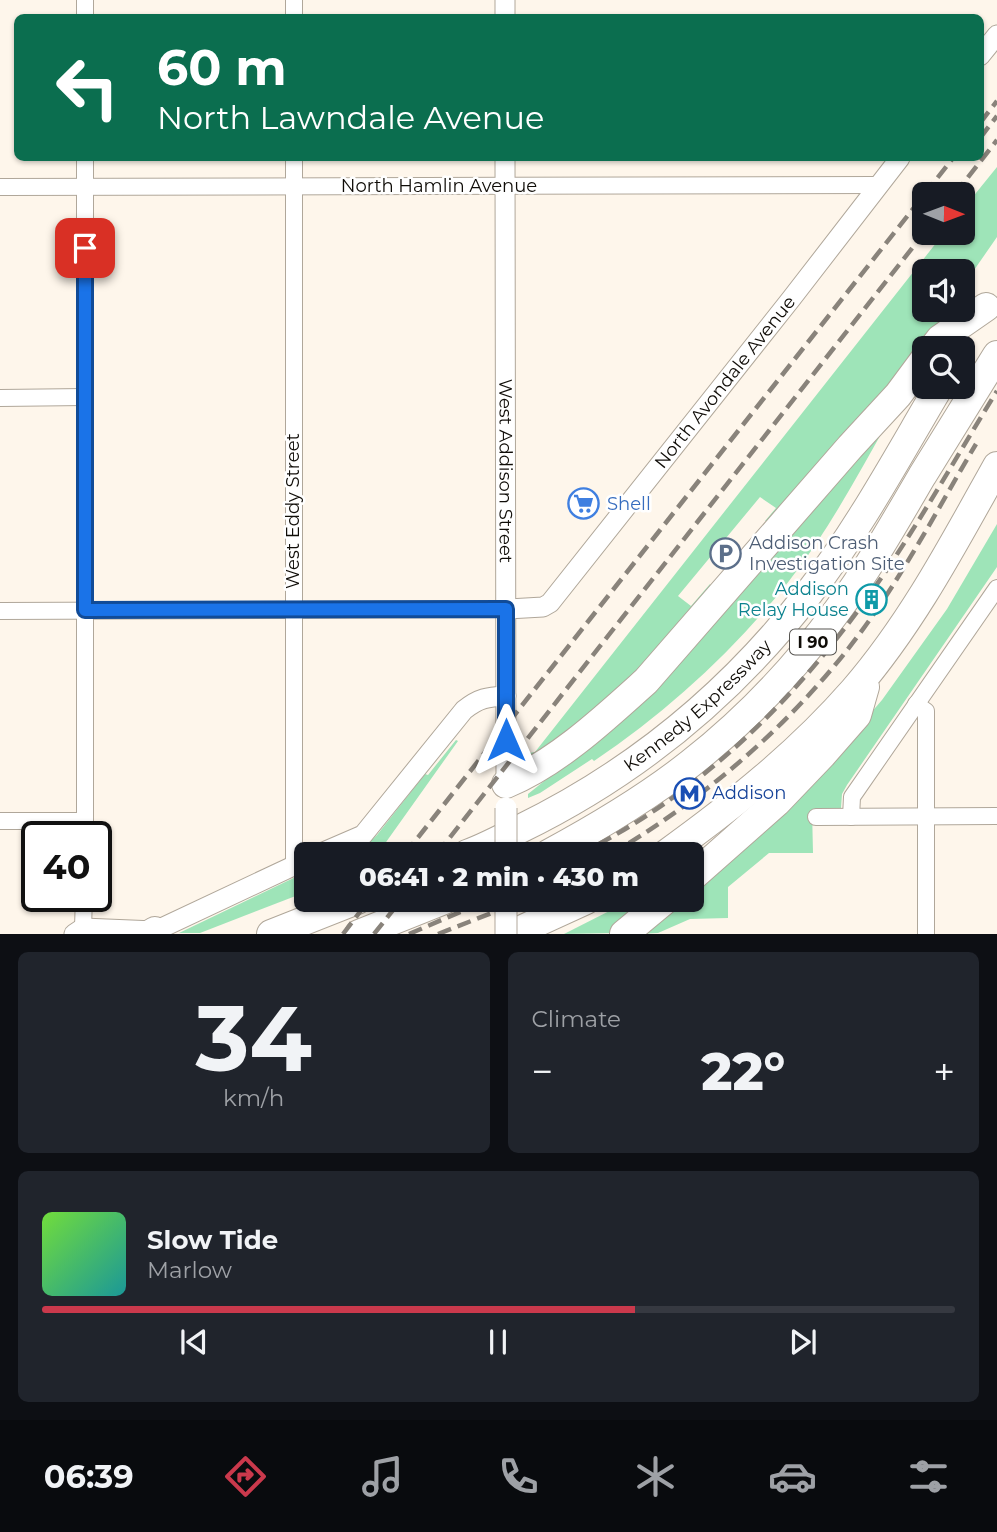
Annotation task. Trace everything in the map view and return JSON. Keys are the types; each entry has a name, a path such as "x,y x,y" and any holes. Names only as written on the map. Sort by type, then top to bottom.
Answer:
{"highway":[{"path":"944,336 992,300"},
{"path":"970,336 992,300"},
{"name":"I 90","path":"568,842 639,800 691,762 732,728 804,652 870,564 997,355"},
{"path":"506,796 524,776 554,759 646,681 912,376"},
{"name":"Kennedy Expressway","path":"493,842 589,792 674,733 741,671 785,622 831,561 875,495 932,399"},
{"path":"683,842 773,771 822,724 872,668 919,602 997,466"},
{"path":"704,867 777,802 857,715 872,668"},
{"path":"271,933 326,912"},
{"path":"359,933 413,912"},
{"path":"509,933 558,912"},
{"path":"625,933 650,912"}],"main road":[{"name":"West Addison Street","path":"506,796 506,842"},
{"path":"507,912 509,933"}],"street":[{"path":"984,51 997,34"},
{"path":"85,161 85,821"},
{"name":"West Eddy Street","path":"294,161 293,609 299,842"},
{"name":"West Addison Street","path":"505,161 506,796"},
{"name":"North Avondale Avenue","path":"506,609 543,607 550,603 898,161"},
{"name":"North Hamlin Avenue","path":"0,187 879,185"},
{"path":"0,398 85,397"},
{"path":"852,817 852,797 996,592"},
{"path":"0,611 506,609"},
{"path":"347,842 363,835 464,710 475,701 487,697 506,696"},
{"path":"916,704 926,711 926,933"},
{"path":"816,817 997,816"},
{"path":"0,821 21,823"},
{"path":"82,912 79,931 153,932 294,865"}],"green space":[{"path":"997,167 997,237 975,269 975,259 924,259 935,245 975,245 975,194"},
{"path":"912,274 912,322 939,322 929,336 912,336 912,361 908,367 768,521 765,521 776,508 760,497 678,596 691,606 710,584 711,586 626,687 542,755 529,757 529,753 535,752"},
{"path":"890,418 817,542 789,581 746,632 674,701 648,722 594,761 592,759 528,798 528,794 583,750"},
{"path":"997,524 997,567 847,785 842,794 841,808 812,809 813,853 769,853 728,887 728,918 690,919 658,933 637,934 664,912 704,912 704,876 857,729 882,700 947,609"},
{"path":"456,740 458,741 386,842 369,842 425,774 428,775"},
{"path":"294,878 294,897 200,933 179,933"},
{"path":"607,912 640,912 614,933 564,934"}],"railway":[{"path":"984,118 997,101"},
{"path":"984,133 997,116"},
{"path":"984,157 997,140"},
{"path":"414,842 951,161"},
{"path":"964,182 981,161"},
{"path":"446,842 915,245"},
{"path":"601,842 698,779 733,750 798,684 876,585 997,391"},
{"path":"630,842 717,781 750,753 812,692 881,603 976,444"},
{"path":"343,934 360,912"},
{"path":"374,934 391,912"},
{"path":"409,934 460,912"},
{"path":"438,934 494,912"}],"place":[{"name":"Shell","path":"584,504"},
{"name":"Addison Crash Investigation Site","path":"726,553"},
{"name":"Addison Relay House","path":"872,599"},
{"name":"Addison","path":"689,793"}],"route":[{"path":"85,248 85,610 506,609 506,740"}]}
